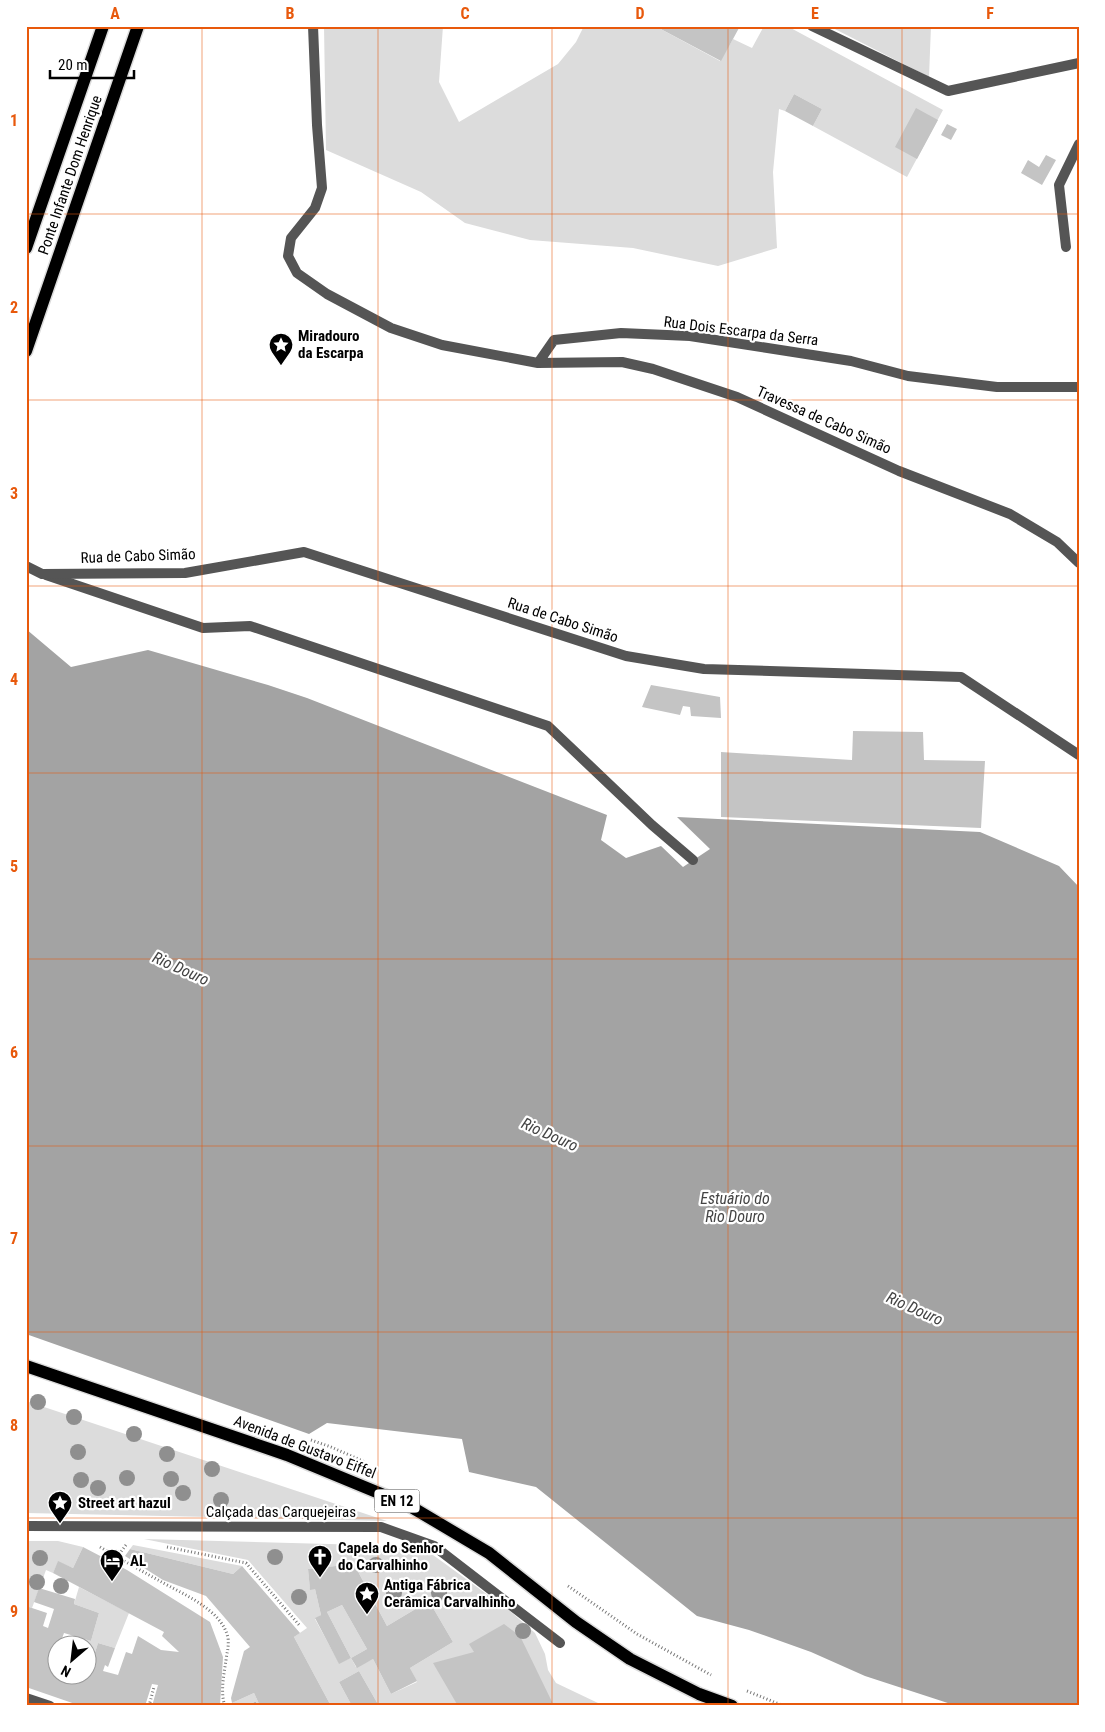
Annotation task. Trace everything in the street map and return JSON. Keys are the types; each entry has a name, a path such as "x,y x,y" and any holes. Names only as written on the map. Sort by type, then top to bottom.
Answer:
{"main road":[{"name":"Ponte Infante Dom Henrique","path":"26,248 103,26"},
{"name":"Ponte Infante Dom Henrique","path":"26,351 136,32"},
{"name":"Avenida de Gustavo Eiffel","path":"26,1366 287,1455 408,1505 490,1553 576,1622 630,1660 699,1694 732,1706"}],"street":[{"path":"313,26 322,188 315,208 291,238 288,256 298,273 327,294 390,328 442,345 538,363"},
{"path":"812,26 948,91 1079,63"},
{"path":"1066,247 1059,185 1079,144"},
{"name":"Rua Dois Escarpa da Serra","path":"538,363 554,340 621,333 680,336 851,361 908,376 997,387 1079,387"},
{"name":"Travessa de Cabo Simão","path":"538,363 622,362 653,368 737,397 899,471 1010,514 1057,542 1079,563"},
{"name":"Rua de Cabo Simão","path":"26,566 42,574 185,573 304,552 626,656 704,669 961,677 1079,756"},
{"path":"42,574 203,628 250,626 548,726 652,825 693,860"},
{"name":"Calçada das Carquejeiras","path":"26,1526 381,1527 434,1546 560,1643"},
{"path":"26,1698 50,1706"}],"path":[{"path":"67,1526 206,1608 226,1630 229,1646 223,1699 225,1706"},
{"path":"117,1557 129,1540"},
{"path":"159,1546 246,1563 300,1626"},
{"path":"149,1706 154,1687"},
{"path":"251,1706 255,1704 256,1706"}],"shaded area":[{"path":"324,26 443,26 439,82 459,122 558,64 576,42 584,26 655,26 720,61 733,39 752,48 764,26 787,26 943,110 907,177 813,126 822,109 794,94 785,111 779,109 773,172 777,248 718,266 633,248 530,240 465,223 421,192 326,150"},
{"path":"829,26 931,26 929,77"},
{"path":"26,1401 387,1521 26,1513"},
{"path":"144,1539 366,1545 399,1548 433,1555 510,1611 535,1633 545,1654 548,1670 556,1683 598,1703 609,1706 379,1706 359,1671 339,1682 352,1706 331,1706 294,1637 307,1628 248,1560","holes":["354,1564 387,1626 429,1601 453,1642 410,1668 417,1682 391,1694 373,1659 356,1667 351,1658 339,1663 315,1619 321,1615 315,1589 310,1589 308,1569"]},
{"path":"26,1541 58,1541 83,1547 73,1568 58,1562 53,1573 46,1570 32,1608 26,1606"},
{"path":"133,1545 242,1566 233,1574 130,1549"},
{"path":"79,1587 129,1613 115,1648 98,1643 98,1634 93,1634 99,1613 74,1604"},
{"path":"342,1605 367,1649 351,1658 327,1612"},
{"path":"254,1693 260,1706 233,1706 232,1703"}],"water":[{"name":"Estuário do Rio Douro","path":"26,629 71,667 148,650 307,698 607,815 601,840 626,858 661,846 683,867 710,849 677,817 980,832 1059,866 1079,887 1079,1706 957,1706 865,1676 811,1652 749,1630 697,1616 536,1487 469,1472 462,1439 327,1423 309,1434 26,1334"}],"building":[{"path":"655,26 737,26 739,28 721,61"},
{"path":"794,94 822,109 813,126 785,111"},
{"path":"916,108 938,120 917,159 895,147"},
{"path":"947,124 957,129 951,140 941,135"},
{"path":"1046,155 1056,160 1042,185 1021,173 1028,160 1039,167"},
{"path":"651,685 720,697 721,718 691,716 690,707 683,706 680,715 642,707"},
{"path":"853,731 923,732 924,760 985,761 981,828 721,817 721,752 852,760"},
{"path":"83,1547 127,1570 210,1622 223,1657 220,1706 152,1706 158,1685 152,1684 145,1706 81,1706 26,1687 26,1606 47,1613 43,1626 48,1628 54,1609 34,1602 39,1588 75,1599 74,1604 99,1613 93,1634 48,1634 48,1684 98,1684 98,1643 115,1648 108,1667 105,1665 103,1671 118,1675 126,1652 132,1654 138,1636 161,1650 179,1652 162,1636 164,1632 53,1573 58,1561 73,1568"},
{"path":"130,1549 233,1574 242,1566 300,1633 294,1637 331,1706 260,1706 254,1693 232,1703 231,1698 244,1651 250,1647 206,1596 163,1580 125,1556"},
{"path":"354,1564 387,1626 429,1601 453,1642 410,1668 417,1681 391,1694 373,1659 357,1668 351,1658 339,1664 315,1618 321,1615 315,1589 310,1590 308,1569","holes":["342,1605 367,1649 351,1658 327,1612"]},
{"path":"504,1624 520,1636 554,1706 458,1706 433,1663 474,1652 469,1644"},
{"path":"359,1671 379,1706 352,1706 339,1682"}],"place":[{"name":"Miradouro da Escarpa","path":"281,366"},
{"name":"Street art hazul","path":"60,1524"},
{"name":"Capela do Senhor do Carvalhinho","path":"320,1578"},
{"name":"AL","path":"112,1582"},
{"name":"Antiga Fábrica Cerâmica Carvalhinho","path":"367,1615"}],"water label":[{"name":"Rio Douro","path":"181,968"},
{"name":"Rio Douro","path":"550,1134"},
{"name":"Rio Douro","path":"915,1308"}]}
